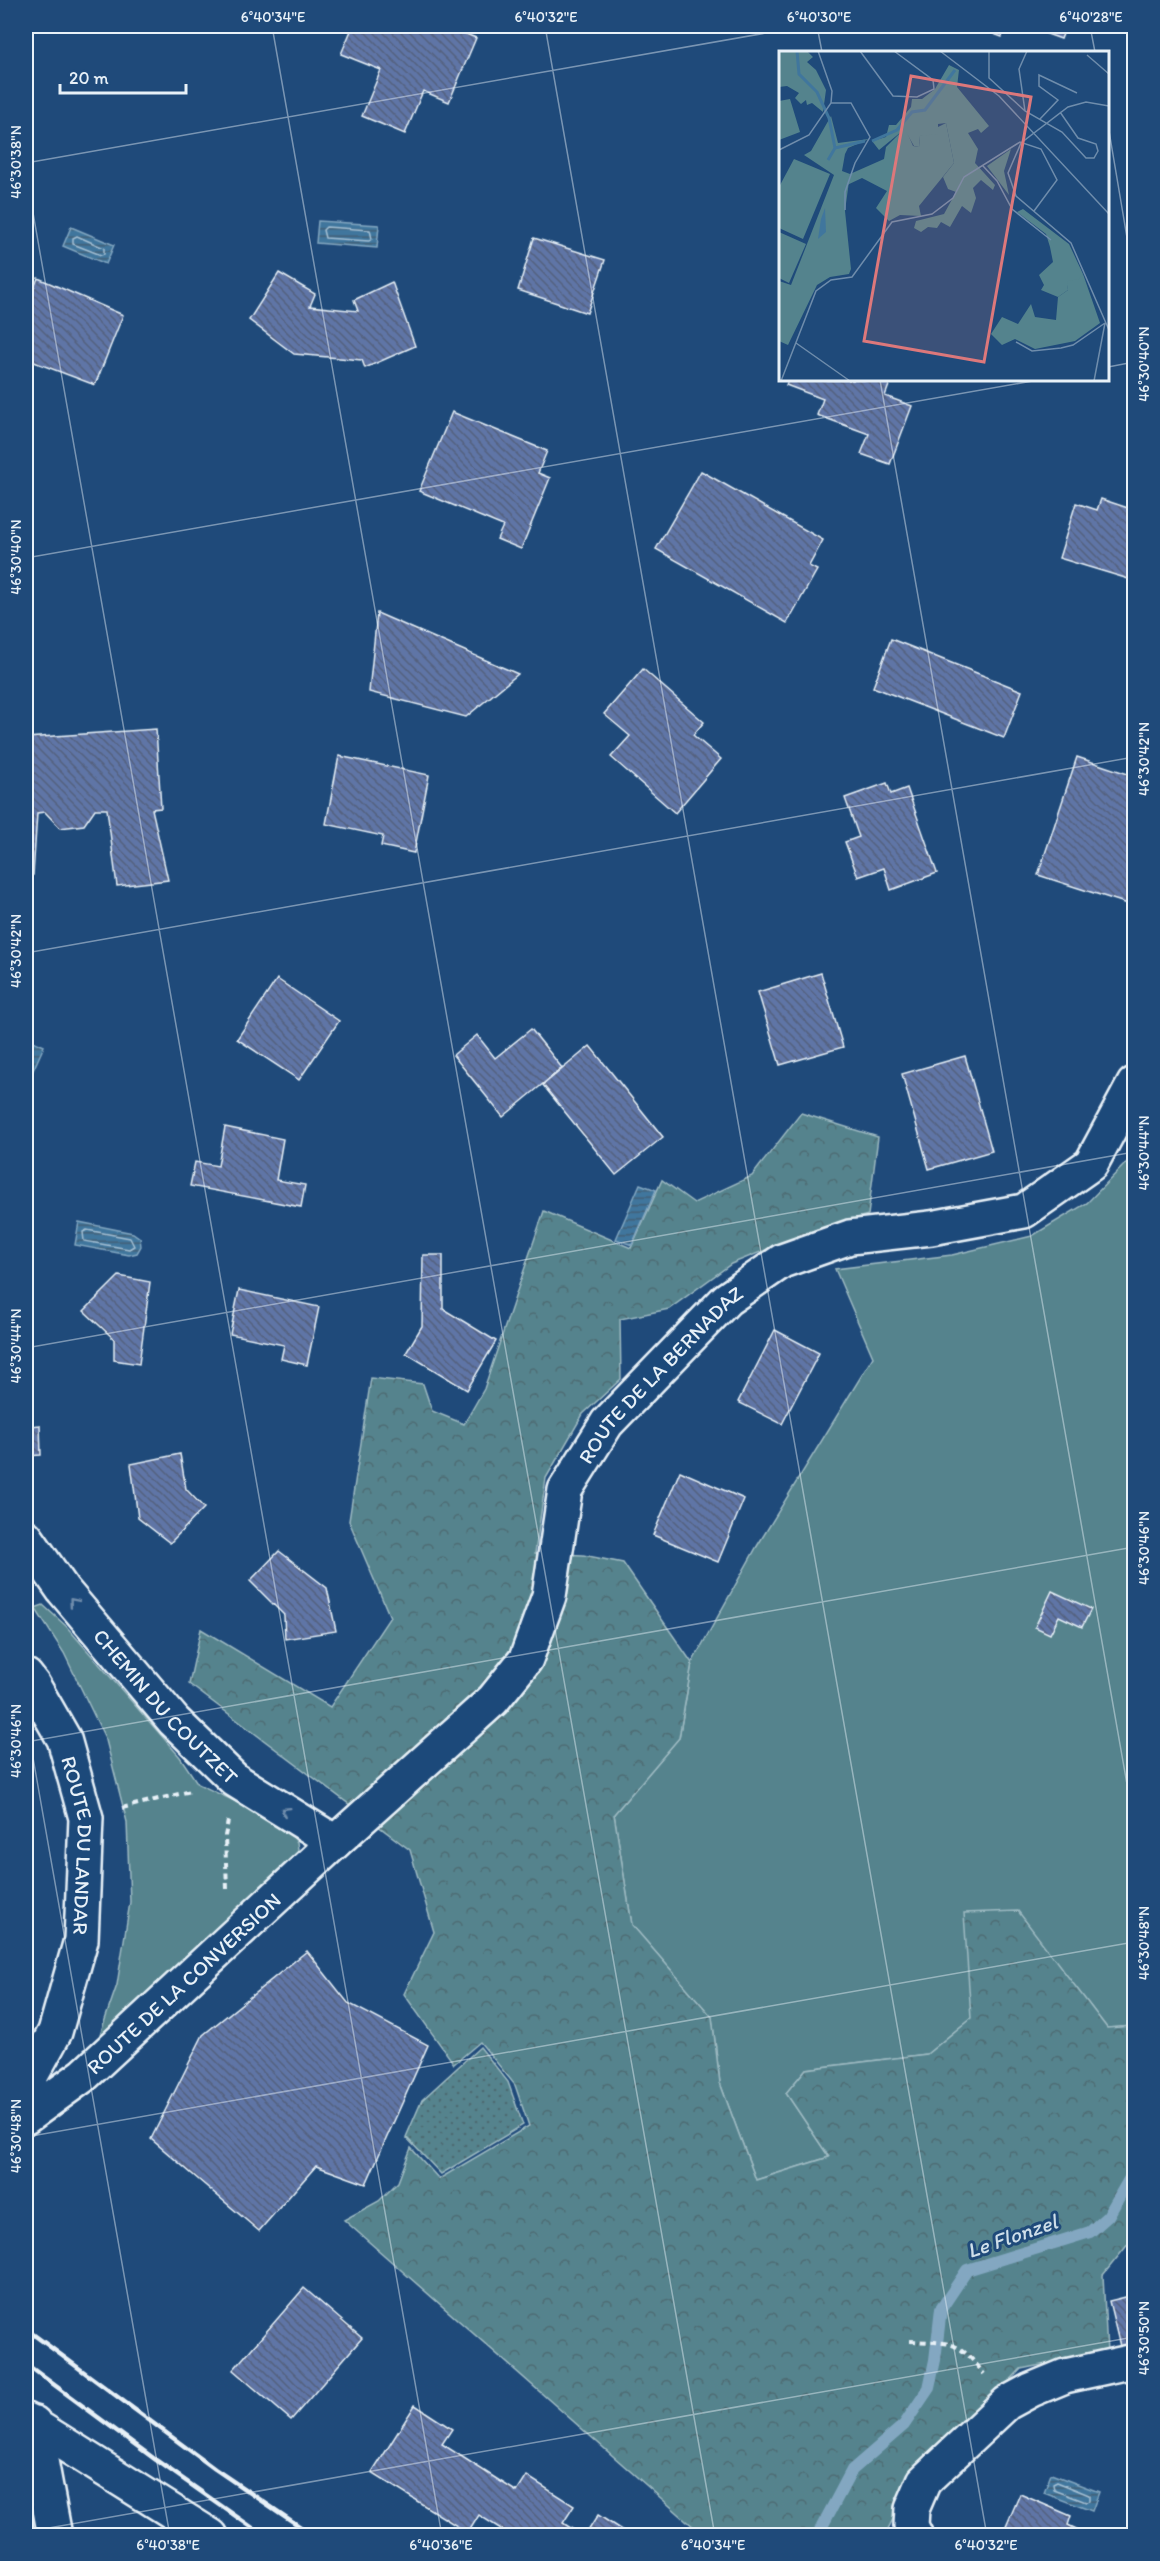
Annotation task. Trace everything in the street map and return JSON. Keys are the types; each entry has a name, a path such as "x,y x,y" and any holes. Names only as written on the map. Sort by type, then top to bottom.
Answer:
{"street":[{"name":"ROUTE DE LA BERNADAZ","path":"335,1842 493,1700 526,1659 549,1596 565,1490 607,1423 727,1299 782,1261 850,1237 931,1228 1024,1211 1091,1164 1134,1084"},
{"name":"CHEMIN DU COUTZET","path":"26,1539 63,1590 174,1721 235,1780 335,1842"},
{"name":"ROUTE DU LANDAR","path":"26,1676 64,1739 86,1818 81,1940 55,2032 26,2085"},
{"name":"ROUTE DE LA CONVERSION","path":"26,2117 84,2075 335,1842"},
{"path":"916,2535 911,2526 912,2509 924,2481 1007,2403 1065,2376 1134,2361"},
{"path":"29,2421 55,2535"},
{"path":"29,2421 211,2535"}],"path":[{"path":"119,1809 235,1780 225,1836 227,1894"},
{"path":"910,2341 953,2343"}],"green space":[{"path":"801,1113 878,1137 868,1215 817,1229 731,1264 669,1309 620,1319 621,1379 583,1414 546,1478 535,1553 583,1555 623,1563 692,1663 679,1738 614,1814 632,1925 712,2017 720,2083 756,2180 829,2157 786,2093 806,2069 927,2054 971,2018 964,1913 1018,1911 1107,2028 1134,2026 1134,2237 1103,2275 1107,2352 1021,2369 911,2483 885,2535 703,2535 344,2220 379,2201 398,2182 411,2148 439,2179 529,2126 515,2085 480,2042 454,2064 404,1994 434,1932 410,1850 189,1684 201,1629 330,1707 390,1617 349,1521 371,1378 423,1384 432,1411 464,1424 484,1389 544,1211 631,1248 662,1180 694,1203 752,1176"},
{"path":"1127,1162 1134,1168 1134,2026 1107,2028 1018,1912 971,2018 927,2054 806,2069 786,2093 829,2157 756,2180 720,2083 712,2017 632,1925 614,1814 679,1738 692,1663 756,1548 873,1357 835,1269 952,1255 1032,1236 1087,1203"},
{"path":"43,1605 66,1626 180,1757 198,1784 281,1823 297,1842 299,1857 97,2043 117,1985 130,1902 127,1822 106,1740 64,1653 35,1608"},
{"path":"480,2047 508,2082 523,2125 441,2174 406,2137 422,2100"}],"water":[{"path":"318,221 379,225 377,248 316,243"},
{"path":"71,227 114,245 106,264 63,246"},
{"path":"26,1038 44,1046 26,1086"},
{"path":"640,1184 656,1190 632,1245 616,1239"},
{"path":"79,1222 133,1233 140,1238 141,1246 137,1253 129,1255 75,1245"},
{"path":"1051,2474 1099,2492 1092,2511 1044,2493"}],"building":[{"path":"353,26 446,26 476,38 449,102 423,91 405,134 362,116 381,70 341,54"},
{"path":"973,26 1006,26 1002,37"},
{"path":"1025,26 1066,26 1061,39"},
{"path":"534,238 605,260 587,313 518,290"},
{"path":"279,273 315,294 310,306 358,311 354,300 392,282 415,346 365,368 362,360 294,354 249,320"},
{"path":"38,278 123,315 95,385 26,359 26,307"},
{"path":"788,381 891,381 885,396 912,406 890,464 861,454 869,434 817,415 823,399 786,385"},
{"path":"452,412 547,451 538,473 550,478 521,549 497,539 503,526 419,491"},
{"path":"701,471 823,540 809,566 817,570 787,623 656,549"},
{"path":"1101,499 1134,510 1132,580 1059,558 1076,503 1097,510"},
{"path":"377,613 518,674 466,717 369,692"},
{"path":"891,639 1022,691 1004,738 873,687"},
{"path":"643,669 704,722 693,735 721,759 675,813 611,757 630,736 604,714"},
{"path":"156,729 161,808 152,809 168,880 117,886 107,809 95,809 84,825 60,828 45,812 37,813 33,875 26,875 26,738"},
{"path":"339,756 429,775 414,853 381,846 383,836 326,824"},
{"path":"1077,757 1134,776 1134,883 1128,904 1038,875"},
{"path":"887,783 891,794 907,788 937,873 891,890 884,868 858,877 845,842 859,837 845,798"},
{"path":"821,973 843,1047 780,1065 758,992"},
{"path":"277,979 339,1021 299,1080 237,1039"},
{"path":"531,1029 562,1068 503,1117 453,1055 477,1035 495,1058"},
{"path":"590,1046 663,1137 616,1175 543,1085"},
{"path":"965,1056 992,1151 929,1169 902,1074"},
{"path":"225,1127 283,1139 276,1180 305,1185 301,1207 190,1186 195,1162 218,1166"},
{"path":"423,1255 443,1255 443,1309 496,1341 467,1390 406,1353 422,1326"},
{"path":"119,1276 150,1282 139,1364 114,1360 114,1339 84,1311"},
{"path":"239,1290 319,1307 307,1365 281,1359 284,1345 230,1334"},
{"path":"775,1330 819,1353 782,1424 738,1402"},
{"path":"26,1367 28,1367 30,1426 40,1425 41,1455 26,1456"},
{"path":"180,1454 186,1489 204,1508 170,1543 138,1518 131,1464"},
{"path":"680,1471 744,1499 718,1562 653,1535"},
{"path":"279,1551 327,1588 336,1631 285,1639 284,1615 250,1581"},
{"path":"1052,1591 1091,1609 1082,1627 1059,1616 1050,1634 1035,1627"},
{"path":"307,1951 348,2003 428,2045 366,2184 316,2166 259,2231 151,2139 203,2035"},
{"path":"304,2288 362,2338 291,2420 233,2370"},
{"path":"1134,2295 1134,2343 1120,2346 1109,2301"},
{"path":"415,2405 452,2429 442,2444 517,2492 527,2476 574,2506 563,2523 583,2536 512,2536 479,2515 468,2533 372,2473"},
{"path":"1020,2494 1071,2516 1068,2525 1091,2536 1002,2536"},
{"path":"598,2515 631,2536 585,2536"}],"waterway":[{"name":"Le Flonzel","path":"817,2536 852,2470 904,2425 929,2388 941,2309 967,2270 1090,2232 1108,2216 1134,2171"}],"railway":[{"path":"26,2329 215,2469 314,2536"},
{"path":"26,2364 264,2536"}]}
